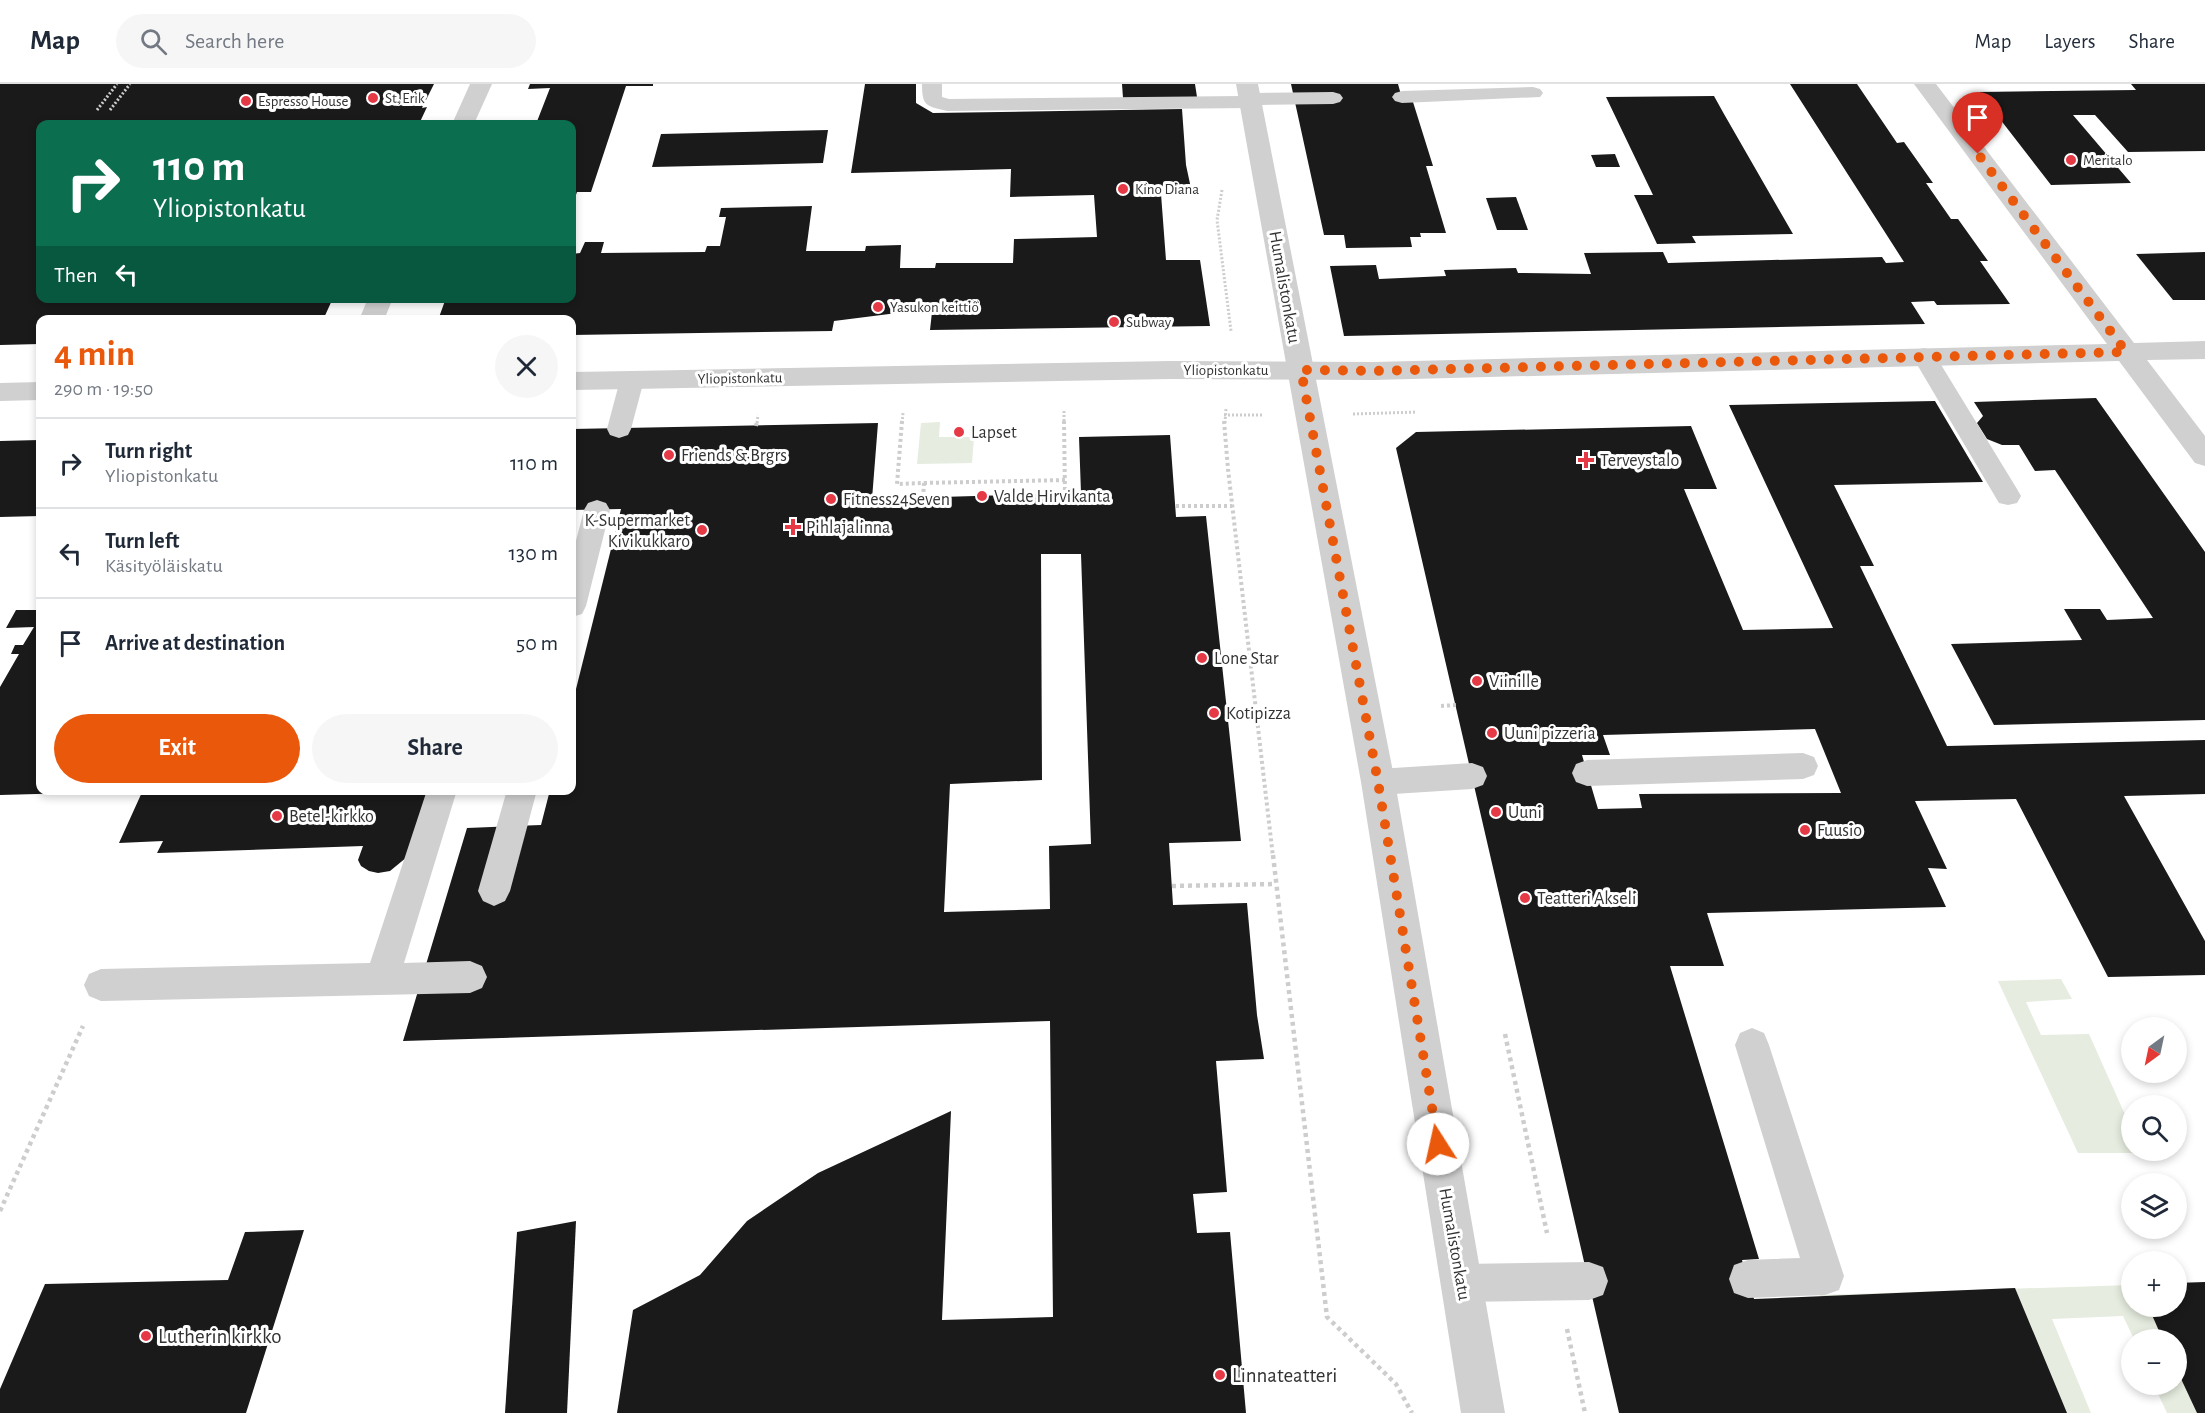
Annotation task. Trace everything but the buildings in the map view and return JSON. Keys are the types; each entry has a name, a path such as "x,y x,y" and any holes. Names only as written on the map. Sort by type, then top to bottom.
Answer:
{"street":[{"path":"465,120 482,84"},
{"path":"1925,84 2205,456"},
{"name":"Humalistonkatu","path":"1249,95 1378,782 1483,1413"},
{"name":"Yliopistonkatu","path":"576,381 1191,370 1373,371 2205,350"},
{"path":"0,392 36,391"}],"lane":[{"path":"932,84 932,100 940,104 1089,94 1333,98"},
{"path":"1410,93 1533,93"},
{"path":"1924,356 2008,496"},
{"path":"619,429 632,380"},
{"path":"576,591 597,510"},
{"path":"1587,773 1803,766"},
{"path":"1378,782 1473,776"},
{"path":"382,979 440,795"},
{"path":"494,891 521,795"},
{"path":"101,985 470,977"},
{"path":"1748,1279 1825,1276 1752,1046"},
{"path":"1462,1283 1573,1281"}],"path":[{"path":"97,110 117,84"},
{"path":"110,110 130,84"},
{"path":"1223,184 1217,220 1231,334"},
{"path":"1064,402 1065,494"},
{"path":"903,406 897,484 1065,480"},
{"path":"1224,415 1232,506 1275,884 1327,1317 1396,1384 1412,1413"},
{"path":"923,498 924,483"},
{"path":"1176,506 1232,506"},
{"path":"1441,706 1456,705"},
{"path":"1172,886 1275,884"},
{"path":"0,1211 101,985"},
{"path":"1505,1034 1573,1281 1585,1413"}],"shaded area":[{"path":"940,422 939,437 974,437 972,463 917,464 921,423"},
{"path":"2061,979 2072,999 2026,1002 2041,1035 2089,1034 2121,1106 2121,1153 2078,1153 1998,981"},
{"path":"2121,1285 2121,1316 2052,1319 2091,1413 1861,1413 1820,1295"},
{"path":"2123,1317 2153,1317 2158,1329 2129,1329"},
{"path":"2187,1390 2197,1413 2167,1413 2159,1395 2187,1395"}],"place":[{"name":"St. Erik","path":"373,98"},
{"name":"Espresso House","path":"246,101"},
{"name":"Meritalo","path":"2071,160"},
{"name":"Kino Diana","path":"1123,189"},
{"name":"Yasukon keittiö","path":"878,307"},
{"name":"Subway","path":"1114,322"},
{"name":"Lapset","path":"959,432"},
{"name":"Friends & Brgrs","path":"669,455"},
{"name":"Terveystalo","path":"1586,460"},
{"name":"Valde Hirvikanta","path":"982,496"},
{"name":"Fitness24Seven","path":"831,499"},
{"name":"Pihlajalinna","path":"793,527"},
{"name":"K-Supermarket Kivikukkaro","path":"702,530"},
{"name":"Lone Star","path":"1202,658"},
{"name":"Viinille","path":"1477,681"},
{"name":"Kotipizza","path":"1214,713"},
{"name":"Uuni pizzeria","path":"1492,733"},
{"name":"Uuni","path":"1496,812"},
{"name":"Betel-kirkko","path":"277,816"},
{"name":"Fuusio","path":"1805,830"},
{"name":"Teatteri Akseli","path":"1525,898"},
{"name":"Lutherin kirkko","path":"146,1336"},
{"name":"Linnateatteri","path":"1220,1375"}],"route":[{"path":"1438,1144 1388,838 1301,370 1373,371 2126,352 1978,154"}]}
